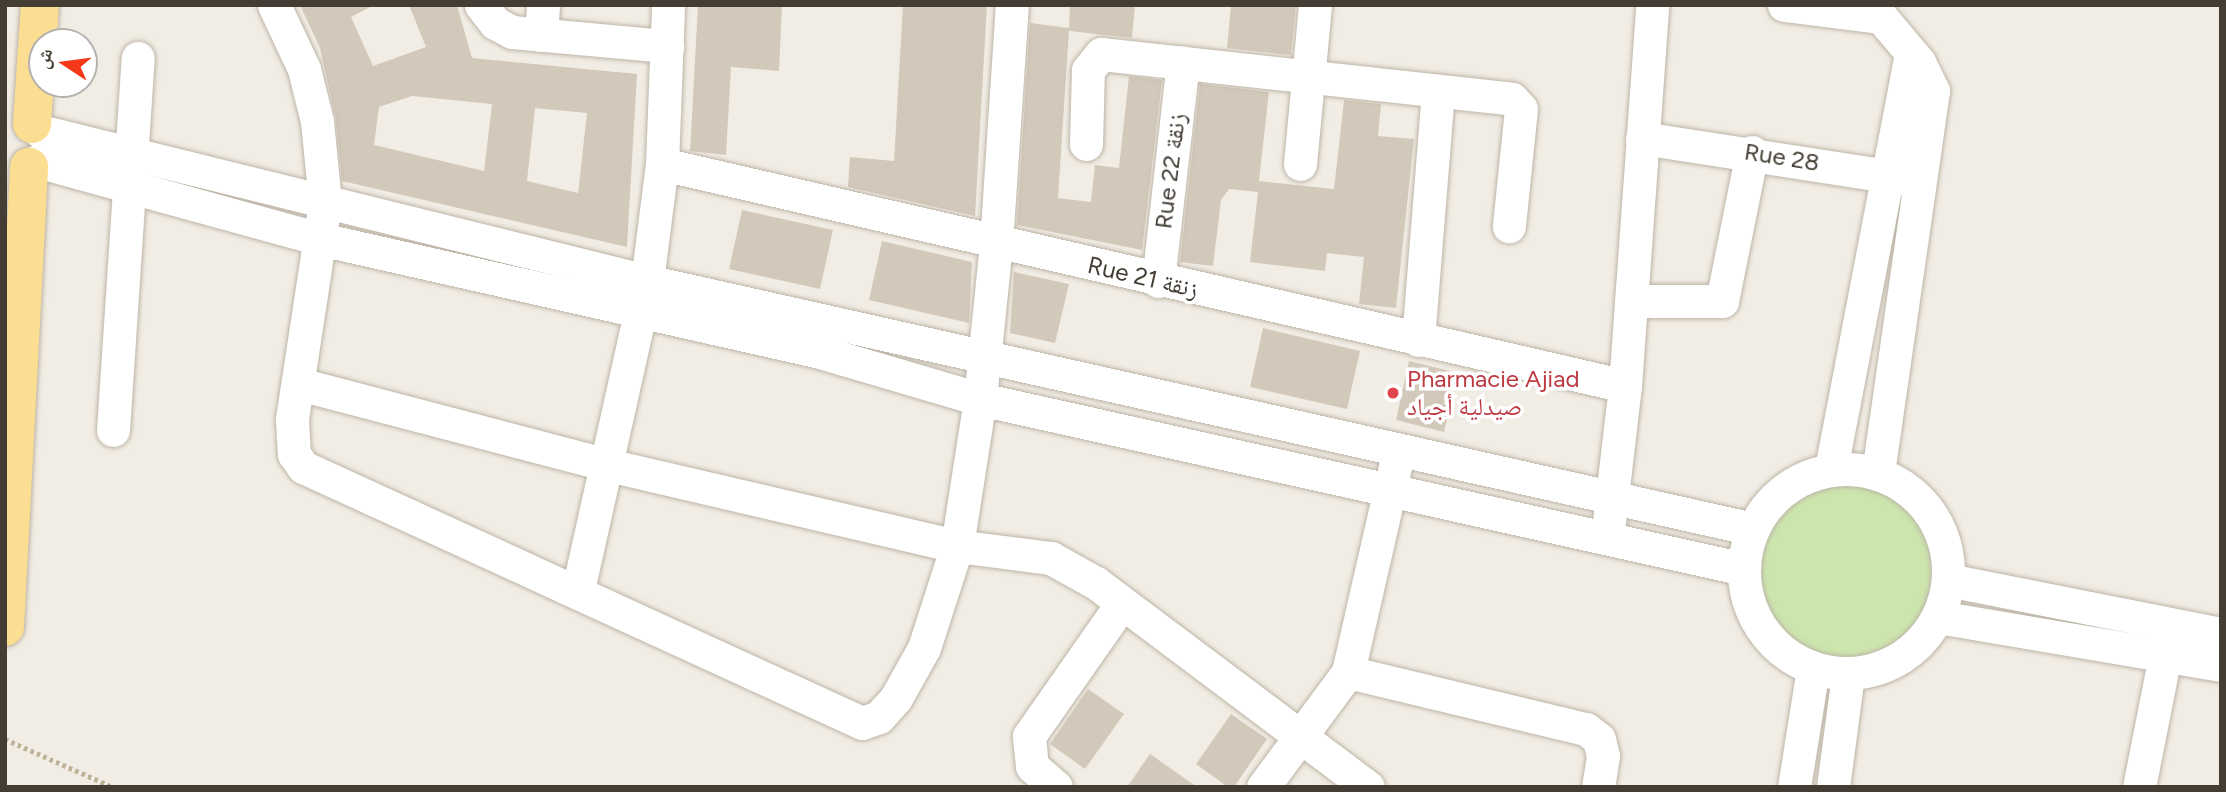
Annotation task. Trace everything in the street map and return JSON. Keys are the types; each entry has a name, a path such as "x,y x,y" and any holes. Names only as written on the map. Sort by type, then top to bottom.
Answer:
{"main road":[{"path":"5,627 19,151 20,5"},
{"path":"19,151 40,5"}],"street":[{"path":"274,5 304,69 317,121 325,203 292,440 303,467 578,590 863,723 879,717 896,698 924,649 957,547 981,399 996,244 1013,5"},
{"path":"481,5 512,32 542,20 667,46"},
{"path":"578,590 644,296 662,164 668,5"},
{"path":"1300,164 1315,5"},
{"path":"1608,535 1625,386 1652,5"},
{"path":"1784,5 1881,17 1912,55 1933,91 1878,473"},
{"path":"1831,469 1885,176 1912,55"},
{"path":"1086,144 1088,70 1096,56 1308,75 1519,103 1509,226"},
{"path":"113,430 138,58"},
{"name":"Rue 22 زنقة","path":"1158,281 1183,62"},
{"path":"1418,340 1438,91"},
{"name":"Rue 28","path":"1642,138 1752,152 1921,180"},
{"path":"19,151 133,156 325,203 644,296 820,352 981,399 1391,486 1744,569"},
{"path":"19,151 130,191 320,239 984,355 1612,500 1753,529"},
{"path":"1631,301 1722,301 1752,152"},
{"name":"Rue 21 زنقة","path":"662,164 996,244 1625,386"},
{"path":"299,384 608,465 957,547 1051,558 1122,603 1368,787"},
{"path":"1263,787 1348,672 1399,449"},
{"path":"1831,469 1878,473 1901,484 1928,509 1944,543 1948,580 1938,617 1924,637 1895,661 1848,674 1813,668 1766,636 1747,597 1744,569 1753,529 1789,486 1831,469"},
{"path":"1948,580 2168,642 2221,664"},
{"path":"1056,787 1032,766 1029,736 1122,603"},
{"path":"1938,617 2168,642 2221,634"},
{"path":"2139,787 2168,642"},
{"path":"1794,787 1813,668"},
{"path":"1348,672 1586,729 1599,739 1603,757 1598,787"},
{"path":"1833,787 1848,674"}],"path":[{"path":"5,739 113,787"}],"green space":[{"path":"1845,485 1878,492 1907,510 1925,539 1932,572 1925,605 1907,634 1878,652 1845,659 1812,652 1783,634 1765,605 1758,572 1765,539 1783,510 1812,492"}],"building":[{"path":"300,5 374,5 351,17 373,66 426,47 409,5 457,5 472,58 637,74 627,247 342,181 336,119 320,48","holes":["412,96 492,104 484,171 374,145 379,107","535,108 587,113 578,193 527,181"]},
{"path":"698,5 782,5 779,71 731,67 726,155 690,151"},
{"path":"903,5 987,5 975,216 848,187 850,157 894,161"},
{"path":"1070,5 1135,5 1132,38 1069,31 1058,198 1091,202 1095,165 1119,168 1129,76 1162,80 1142,250 1017,225 1030,23 1069,28"},
{"path":"1231,5 1296,5 1291,55 1227,48"},
{"path":"1200,84 1269,92 1259,181 1334,189 1344,100 1381,104 1378,136 1414,139 1396,308 1359,304 1364,257 1327,253 1325,271 1250,262 1258,192 1229,189 1221,200 1213,266 1180,262"},
{"path":"742,210 833,230 820,289 729,269"},
{"path":"882,241 972,262 969,323 869,300"},
{"path":"1014,272 1069,284 1055,343 1010,333"},
{"path":"1263,328 1360,351 1347,409 1250,387"},
{"path":"1409,361 1458,373 1444,432 1396,420"},
{"path":"1088,689 1124,714 1085,769 1050,744"},
{"path":"1231,714 1267,739 1234,787 1228,787 1196,764"},
{"path":"1150,754 1197,787 1127,787"}],"place":[{"name":"Pharmacie Ajiad صيدلية أجياد","path":"1393,393"}]}
